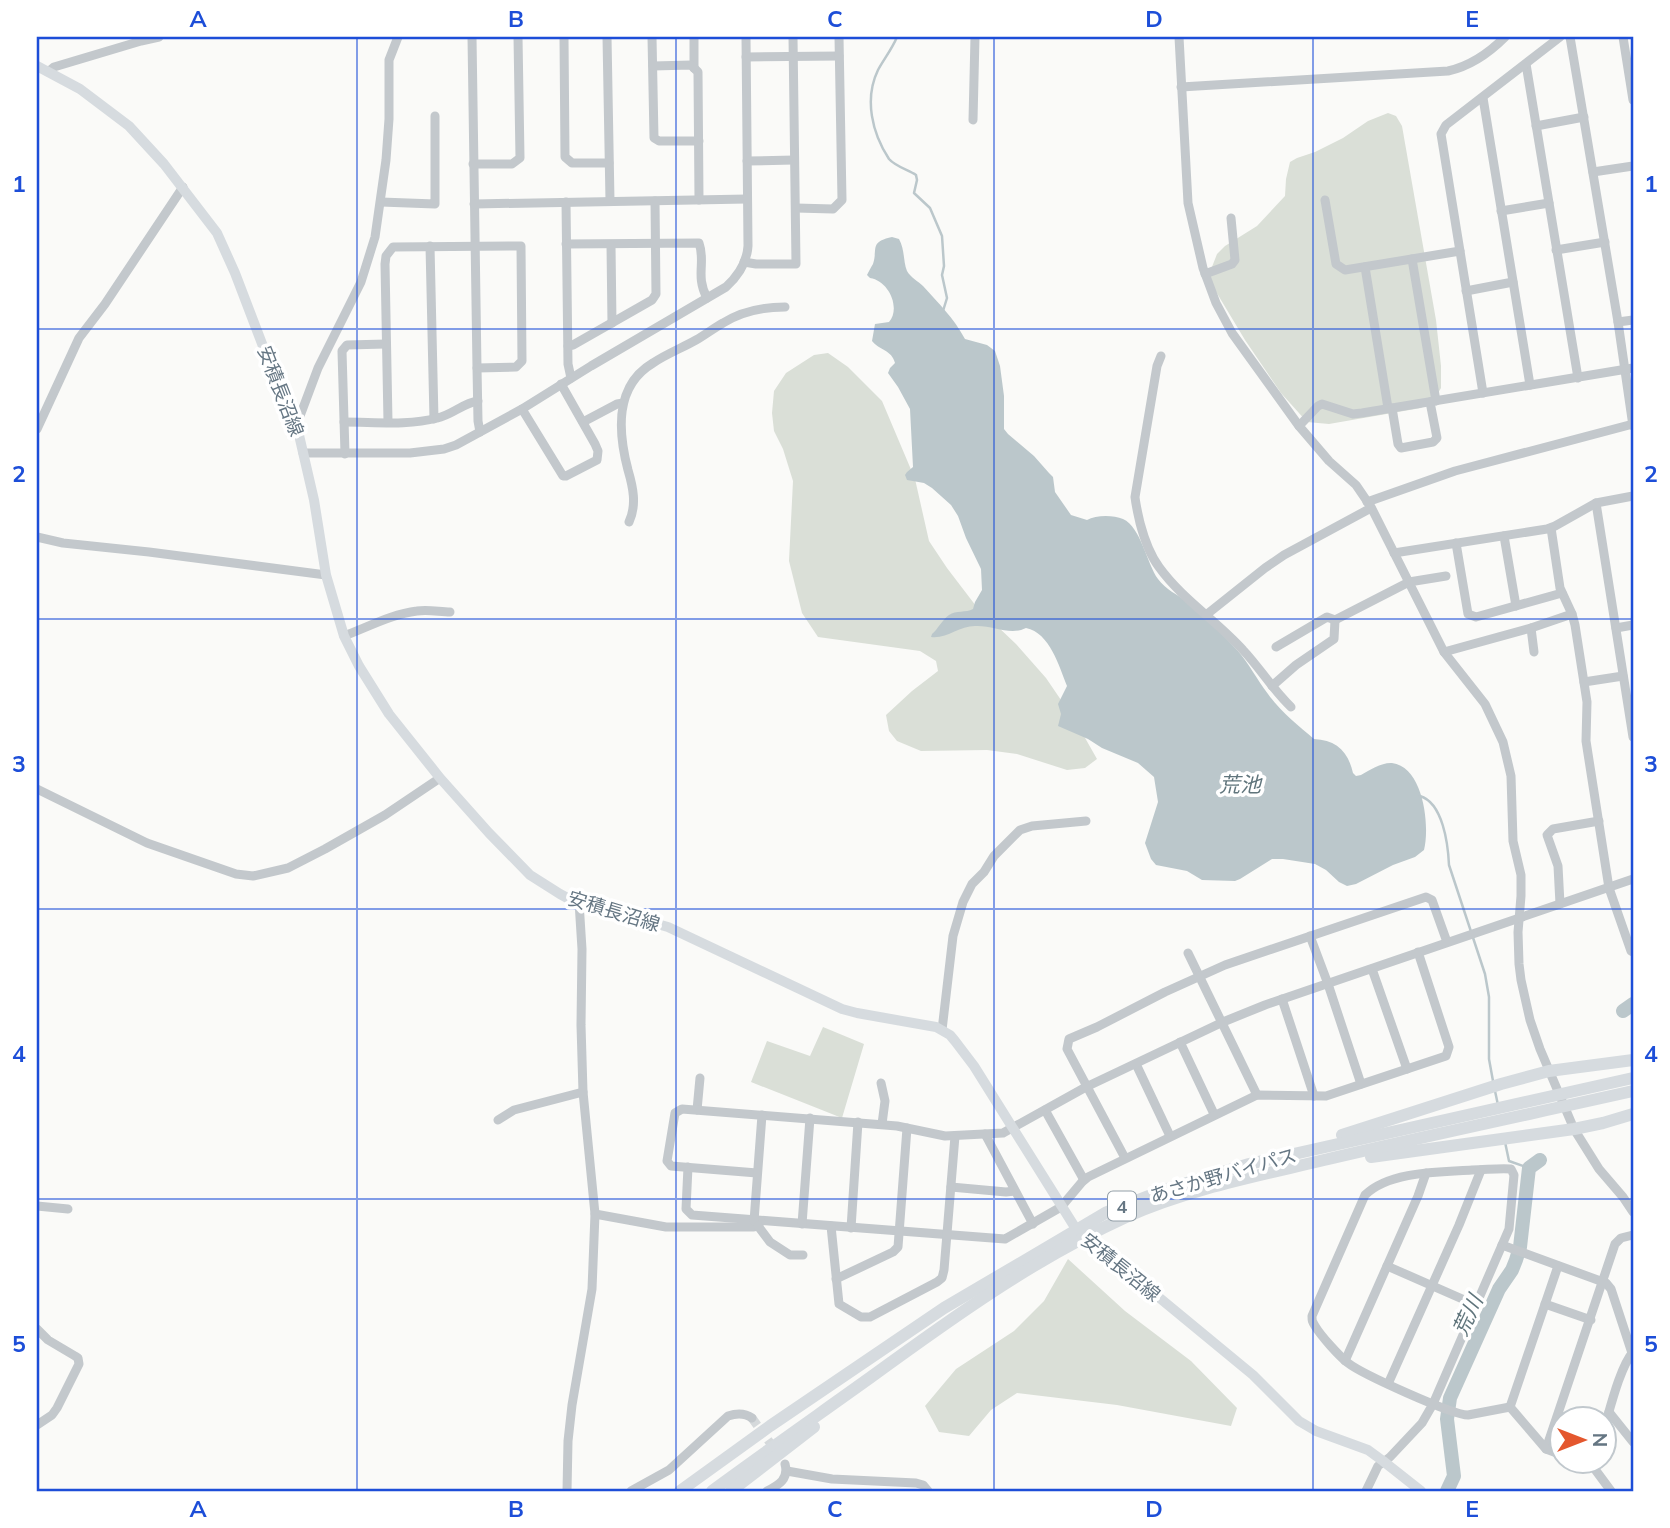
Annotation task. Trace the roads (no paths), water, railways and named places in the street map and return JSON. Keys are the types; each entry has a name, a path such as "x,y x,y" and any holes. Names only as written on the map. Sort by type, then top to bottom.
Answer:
{"highway":[{"path":"1275,1158 1295,1149 1501,1084 1549,1071 1633,1059"},
{"name":"あさか野バイパス","path":"712,1491 996,1288 1081,1233 1107,1212 1226,1170 1633,1078"},
{"name":"あさか野バイパス","path":"680,1491 770,1426 944,1308 1081,1233 1203,1189 1633,1091"},
{"path":"1265,1174 1302,1172 1391,1154 1574,1129 1633,1114"},
{"path":"731,1491 843,1404 857,1387"}],"main road":[{"name":"安積長沼線","path":"37,66 80,89 130,127 183,187 217,233 274,375 296,422 314,500 326,575 344,636 388,714 489,833 530,875 560,894 689,936 842,1009 925,1025 950,1035 966,1053 1061,1207 1081,1233 1254,1375 1299,1421 1316,1431 1362,1448 1421,1491"}],"street":[{"path":"48,72 54,67 159,37"},
{"path":"296,422 318,368 361,282 377,231 389,119 389,60 398,37"},
{"path":"472,37 474,246 480,432"},
{"path":"473,164 512,164 520,158 518,37"},
{"path":"564,37 565,157 572,163 609,163"},
{"path":"607,37 610,201"},
{"path":"652,37 654,138 659,142 699,141"},
{"path":"694,37 694,68"},
{"path":"303,453 410,453 435,451 456,445 522,409 732,282 744,262 748,246 746,37"},
{"path":"744,262 796,264 793,37"},
{"path":"796,208 833,209 842,200 839,37"},
{"path":"973,120 975,37"},
{"path":"1180,37 1188,203 1205,274 1216,303 1232,333 1299,426 1329,461 1356,485 1369,505 1444,652 1491,714 1506,751 1511,776 1513,841 1521,875 1518,940 1521,981 1535,1037 1574,1129 1599,1169 1633,1212"},
{"path":"1181,87 1448,71 1483,56 1505,37"},
{"path":"1483,393 1441,136 1446,125 1560,37"},
{"path":"1206,615 1284,555 1369,505 1455,471 1633,425 1629,369 1618,322 1570,37"},
{"path":"1623,37 1633,100"},
{"path":"746,57 839,56"},
{"path":"1525,64 1578,378"},
{"path":"653,66 691,65 698,72 699,200"},
{"path":"1483,98 1530,385"},
{"path":"381,202 435,204 435,116"},
{"path":"1536,125 1584,117"},
{"path":"747,161 794,160"},
{"path":"1593,172 1633,166"},
{"path":"37,429 79,338 105,304 183,187"},
{"path":"474,204 747,199"},
{"path":"568,346 652,300 656,294 655,201"},
{"path":"1325,201 1336,265 1345,270 1460,251"},
{"path":"566,202 568,364 571,379"},
{"path":"1501,211 1549,203"},
{"path":"1205,274 1232,264 1235,260 1231,218"},
{"path":"1556,250 1605,242"},
{"path":"566,244 699,243 700,284 707,298"},
{"path":"611,245 612,323"},
{"path":"430,246 434,419"},
{"path":"388,422 385,264 386,256 393,247 521,246 522,361 516,368 477,368"},
{"path":"1365,267 1390,408 1401,448 1433,442 1437,438 1412,259"},
{"path":"1466,291 1513,282"},
{"path":"629,522 634,511 634,499 621,439 623,403 631,384 642,370 652,363 733,318 767,307 785,307"},
{"path":"1618,322 1633,320"},
{"path":"345,454 342,351 347,345 386,344"},
{"path":"1161,356 1157,366 1135,497 1144,539 1158,566 1242,648 1277,694 1291,707"},
{"path":"1299,426 1322,404 1353,414 1629,369"},
{"path":"522,409 562,476 597,460 598,451 561,384"},
{"path":"344,422 411,422 434,419 478,401"},
{"path":"583,422 623,403"},
{"path":"1394,553 1551,528 1596,503 1633,496"},
{"path":"1596,503 1633,737"},
{"path":"1551,528 1562,593 1572,614 1584,682 1586,741 1609,888 1633,952"},
{"path":"1504,536 1516,606"},
{"path":"37,537 63,543 326,575"},
{"path":"1456,543 1468,613 1476,617 1562,593"},
{"path":"1276,647 1327,617 1335,620 1409,582 1446,576"},
{"path":"344,636 395,615 421,610 450,612"},
{"path":"1444,652 1572,614"},
{"path":"1272,686 1296,665 1335,638 1335,620"},
{"path":"1616,628 1633,625"},
{"path":"1531,628 1534,652"},
{"path":"1584,682 1623,676"},
{"path":"37,789 147,843 236,874 253,876 288,868 316,854 440,778"},
{"path":"942,1030 953,936 972,884 994,856 1020,830 1032,826 1086,821"},
{"path":"1560,904 1558,866 1547,835 1553,829 1599,821"},
{"path":"757,1173 671,1166 667,1161 675,1113 682,1109 885,1124 945,1136 1003,1133 1086,1087 1223,1022 1282,999 1633,879"},
{"path":"1125,1158 1067,1049 1069,1039 1225,965 1426,897 1432,900 1447,942"},
{"path":"568,1491 568,1441 592,1289 595,1214 583,1092 579,902"},
{"path":"1310,936 1361,1084"},
{"path":"595,1214 666,1227 802,1224 1005,1240 1061,1207 1084,1180 1257,1095 1330,1095 1446,1056 1450,1049 1418,952"},
{"path":"1188,953 1257,1095"},
{"path":"1372,968 1407,1069"},
{"path":"1282,999 1314,1096"},
{"path":"1180,1042 1214,1114"},
{"path":"1136,1064 1170,1136"},
{"path":"697,1110 700,1078"},
{"path":"881,1083 885,1101 885,1124"},
{"path":"498,1120 514,1110 583,1092"},
{"path":"885,1124 891,1093"},
{"path":"1045,1110 1084,1180"},
{"path":"762,1115 757,1173 757,1223 769,1242 790,1255 803,1255"},
{"path":"802,1224 810,1118"},
{"path":"851,1227 859,1122"},
{"path":"836,1279 895,1251 898,1247 907,1128"},
{"path":"985,1134 1033,1224"},
{"path":"831,1226 839,1304 861,1317 870,1317 942,1278 955,1136"},
{"path":"688,1167 686,1209 692,1216 757,1223"},
{"path":"1366,1491 1378,1466 1422,1423 1433,1404 1509,1229 1514,1173 1509,1168 1426,1173 1381,1185 1365,1195 1315,1308 1313,1325 1345,1361 1433,1404 1461,1415 1510,1407"},
{"path":"1388,1384 1481,1170"},
{"path":"1345,1361 1426,1173"},
{"path":"951,1187 1015,1191"},
{"path":"37,1206 68,1209"},
{"path":"1546,1449 1615,1244 1621,1238 1633,1235"},
{"path":"1502,1245 1604,1282 1611,1289 1633,1354 1611,1406"},
{"path":"1387,1266 1476,1306"},
{"path":"1510,1407 1558,1266"},
{"path":"1545,1304 1591,1320"},
{"path":"37,1329 48,1340 75,1356 79,1364 57,1408 37,1425"},
{"path":"1510,1407 1546,1449"},
{"path":"631,1491 669,1470 729,1416 746,1414 752,1418"},
{"path":"1618,1423 1633,1442"},
{"path":"767,1491 783,1480 786,1467 832,1479 919,1483 928,1491"},
{"path":"1599,1476 1611,1491"}],"water":[{"name":"荒池","path":"892,237 899,239 901,243 909,273 946,311 965,339 987,345 995,351 1004,396 1004,429 1053,477 1055,492 1071,515 1087,520 1100,516 1114,517 1129,523 1161,583 1213,625 1245,660 1273,701 1290,718 1314,739 1335,744 1340,748 1356,776 1384,764 1392,763 1403,767 1418,786 1422,799 1426,827 1424,850 1415,857 1347,886 1315,864 1283,859 1272,859 1235,881 1202,880 1187,871 1156,865 1145,843 1158,802 1154,777 1138,763 1058,726 1061,714 1058,704 1067,686 1057,660 1041,636 1026,628 1008,631 975,626 931,637 949,615 973,609 982,590 981,569 951,505 932,488 924,483 907,480 905,475 913,467 910,409 888,373 895,363 893,359 872,341 875,324 889,322 894,310 893,303 883,284 867,275 873,264 877,244"}],"waterway":[{"path":"897,37 874,81 871,92 872,116 878,138 889,159 916,175 914,193 930,208 942,236 942,275 947,298 943,311"},
{"path":"1420,796 1434,807 1443,825 1449,865 1485,974 1489,997 1489,1059 1493,1081"},
{"name":"荒川","path":"1623,1011 1633,1004"},
{"path":"1495,1091 1498,1105"},
{"path":"1505,1142 1509,1161 1529,1168"},
{"name":"荒川","path":"1447,1491 1454,1476 1447,1419 1450,1398 1499,1289 1516,1260 1520,1247 1529,1168 1540,1160"}],"tunnel":[{"path":"752,1418 776,1451"}]}
